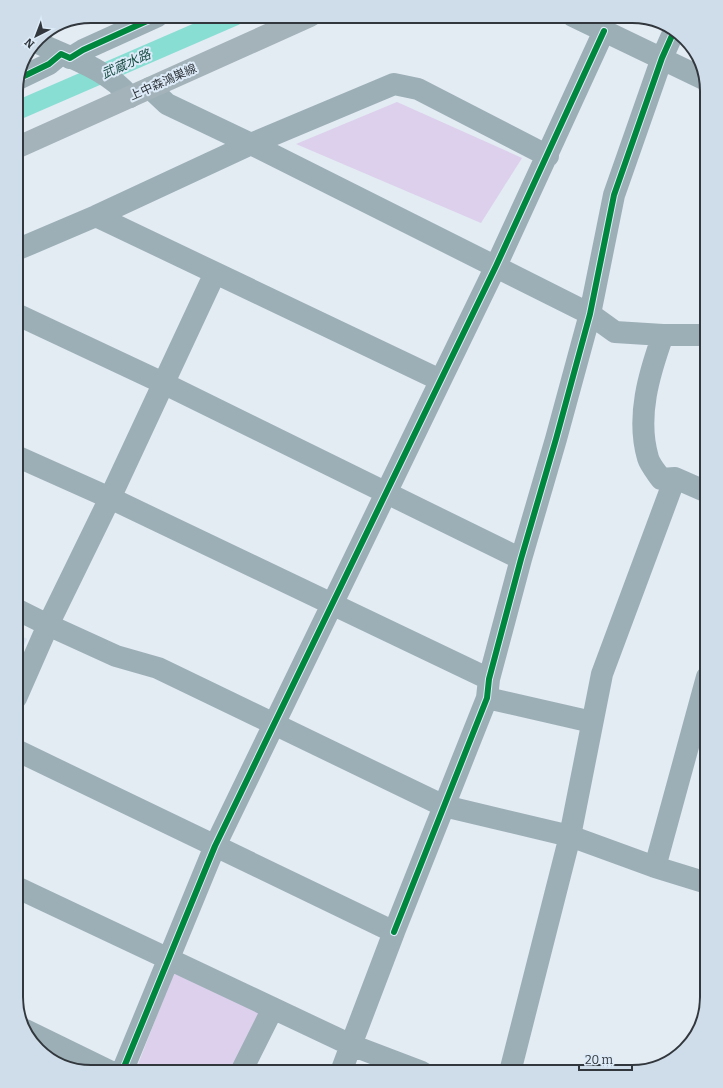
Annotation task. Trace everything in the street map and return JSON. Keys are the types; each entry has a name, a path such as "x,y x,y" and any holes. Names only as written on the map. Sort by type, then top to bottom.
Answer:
{"main road":[{"name":"上中森鴻巣線","path":"23,144 125,91 150,88 294,23"}],"street":[{"path":"25,76 143,23"},
{"path":"587,23 698,76"},
{"path":"125,1065 215,846 496,266 548,156 604,31"},
{"path":"344,1065 488,689 521,558 556,439 590,314 614,195 662,58 672,36"},
{"path":"56,51 69,57 125,91"},
{"path":"23,247 96,216 251,144 394,84 418,89 548,156"},
{"path":"150,88 167,104 251,144 496,266 590,314 615,332 663,335 700,335"},
{"path":"96,216 440,380"},
{"path":"23,682 48,626 110,498 215,273"},
{"path":"23,317 163,383 521,558"},
{"path":"663,335 649,372 642,423 648,459 661,479 675,478 700,489"},
{"path":"23,459 110,498 332,605 488,689 592,722"},
{"path":"512,1065 570,836 602,674 675,478"},
{"path":"23,613 48,626 116,656 158,668 444,806 570,836 655,867 700,881"},
{"path":"655,867 700,703"},
{"path":"23,753 394,932"},
{"path":"23,890 351,1045 404,1065"},
{"path":"244,1065 273,1008"},
{"path":"34,1034 97,1065"}],"shaded area":[{"path":"397,102 522,158 481,223 296,144"},
{"path":"23,637 27,639 23,647"},
{"path":"174,972 261,1013 236,1065 138,1065"}],"waterway":[{"name":"武蔵水路","path":"23,108 219,23"}],"cycle path":[{"path":"25,76 49,64 61,54 70,58 83,50 143,23"},
{"path":"125,1065 215,846 496,266 604,31"},
{"path":"394,932 487,698 489,679 521,559 590,314 614,195 662,58 672,36"}]}
